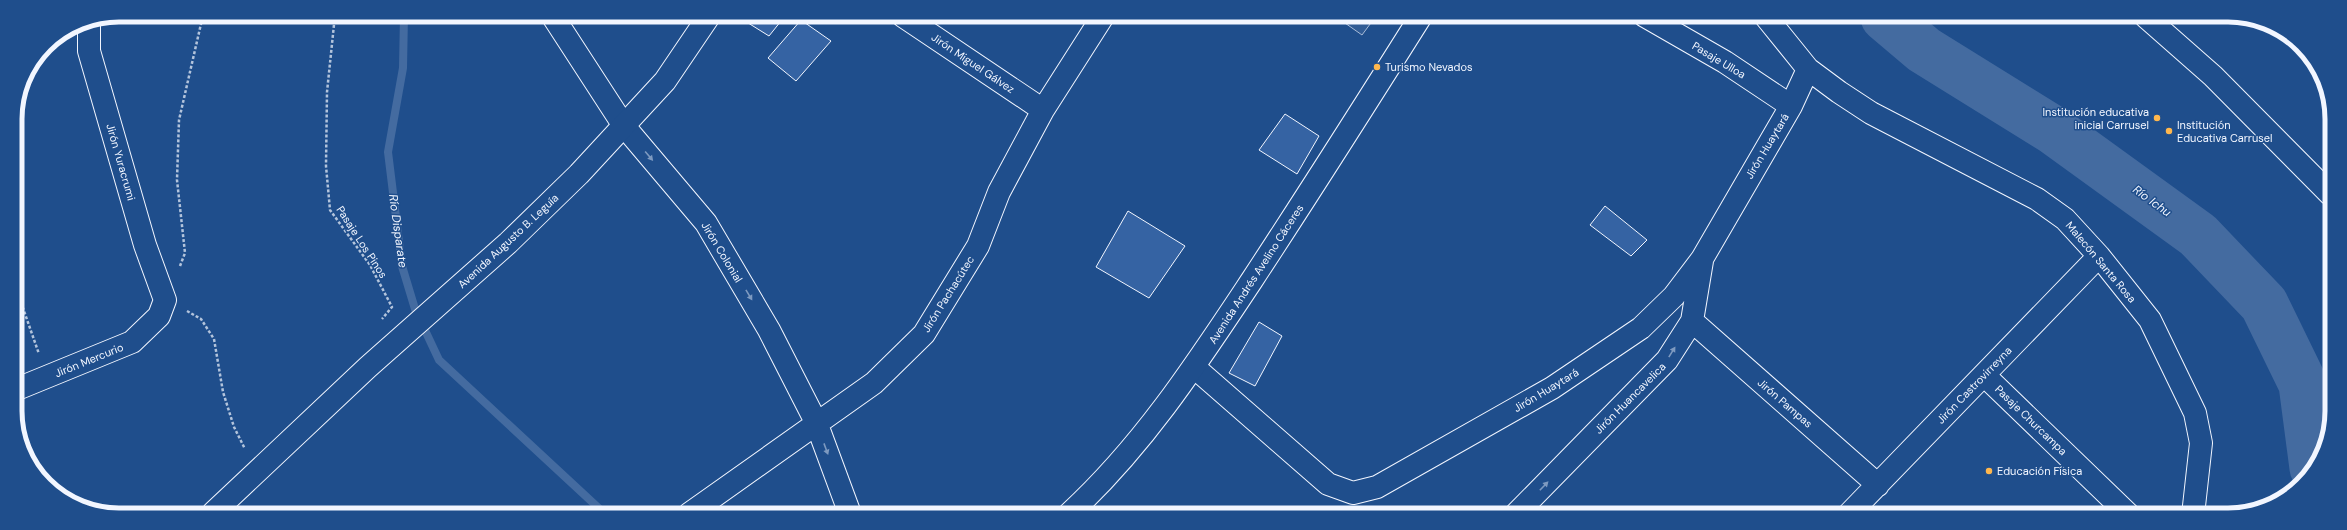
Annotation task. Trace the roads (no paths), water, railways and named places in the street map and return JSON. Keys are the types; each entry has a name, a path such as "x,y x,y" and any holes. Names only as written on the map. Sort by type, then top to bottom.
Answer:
{"main road":[{"name":"Jirón Colonial","path":"557,22 624,126 706,223 769,330 816,422 848,508"},
{"name":"Avenida Augusto B. Leguía","path":"218,508 385,351 468,279 574,179 665,80 705,22"},
{"name":"Jirón Miguel Gálvez","path":"912,22 1043,110"},
{"name":"Jirón Pachacútec","path":"697,508 816,422 874,383 924,334 978,246 999,192 1043,110 1099,22"},
{"name":"Avenida Andrés Avelino Cáceres","path":"1076,508 1103,483 1138,442 1194,367 1323,173 1417,22"},
{"name":"Pasaje Ulloa","path":"1655,22 1725,62 1791,106"},
{"name":"Malecón Santa Rosa","path":"1771,22 1808,69 1871,113 2037,199 2065,219 2099,256 2150,320 2195,413 2202,443 2194,508"},
{"path":"2152,22 2213,76 2325,189"},
{"name":"Jirón Yuracrumi","path":"89,27 89,51 145,245 165,300"},
{"name":"Jirón Huaytará","path":"1194,367 1328,484 1353,493 1377,487 1545,392 1641,328 1674,296 1702,259 1791,106 1808,69"},
{"name":"Jirón Castrovirreyna","path":"1855,508 2099,256"},
{"name":"Jirón Huancavelica","path":"1522,508 1667,360 1692,321 1702,259"},
{"name":"Jirón Mercurio","path":"22,387 132,342 158,316 165,300"},
{"name":"Jirón Pampas","path":"1692,321 1878,485"},
{"name":"Pasaje Churcampa","path":"1984,375 2122,508"}],"waterway":[{"name":"Río Disparate","path":"404,22 403,68 388,152 402,266 415,309 439,360 599,508"},
{"name":"Río Ichu","path":"1891,22 1924,50 2053,130 2198,235 2264,304 2303,384 2313,458"}],"place":[{"name":"Turismo Nevados","path":"1377,67"},
{"name":"Institución educativa inicial Carrusel","path":"2157,118"},
{"name":"Institución Educativa Carrusel","path":"2169,131"},
{"name":"Educación Física","path":"1989,471"}]}
